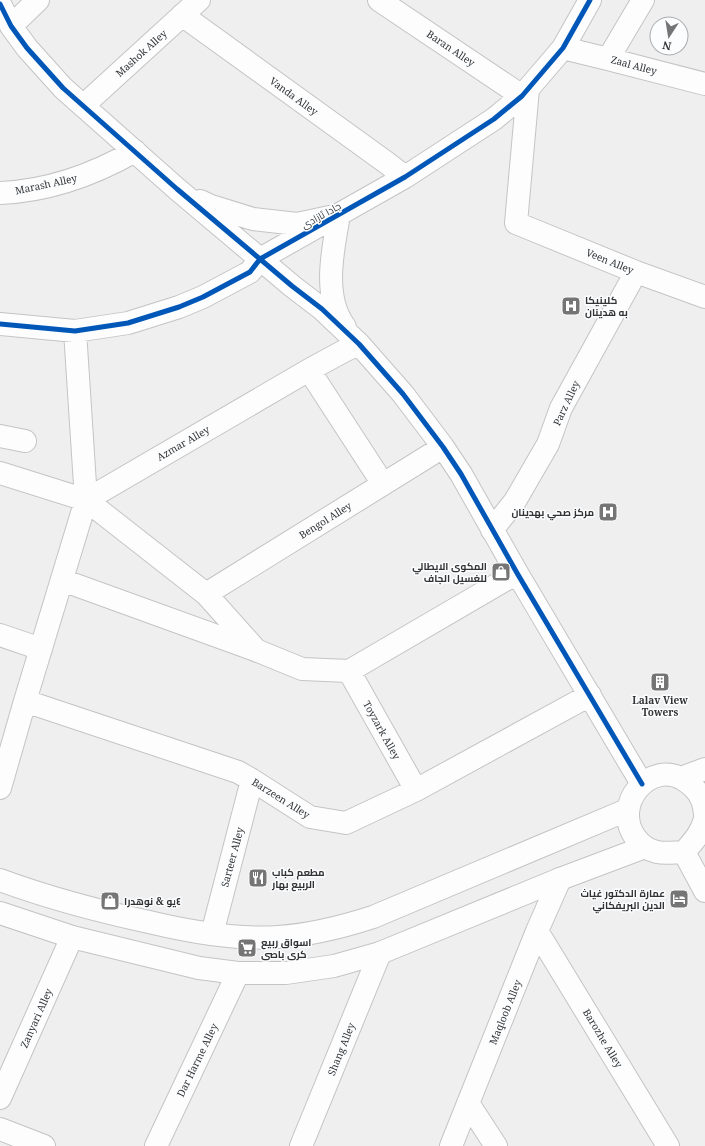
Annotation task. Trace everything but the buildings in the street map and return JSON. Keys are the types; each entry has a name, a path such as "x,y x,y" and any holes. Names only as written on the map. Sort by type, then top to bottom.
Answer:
{"street":[{"path":"11,26 38,0"},
{"name":"Mashok Alley","path":"84,105 199,0"},
{"name":"Baran Alley","path":"379,0 525,92"},
{"name":"جادا ئازادی","path":"0,324 75,331 128,323 179,307 203,297 250,272 260,259 405,177 494,119 525,92 562,48 590,0"},
{"path":"608,59 643,0"},
{"path":"0,4 11,26 27,48 44,69 63,88 84,105 177,189 322,310 355,340"},
{"name":"Vanda Alley","path":"182,15 405,177"},
{"name":"Zaal Alley","path":"562,48 705,84"},
{"name":"Veen Alley","path":"525,92 516,222 636,272 705,297"},
{"name":"Marash Alley","path":"0,193 36,189 62,183 106,167 135,151"},
{"path":"177,189 211,206 253,219 297,224 339,215 331,261 331,282 334,302 341,322 403,394 443,447 642,784"},
{"name":"Parz Alley","path":"492,530 515,501 548,444 561,408 636,272"},
{"path":"0,788 86,500 75,331"},
{"name":"Azmar Alley","path":"86,500 344,351 355,340"},
{"path":"309,370 383,484"},
{"path":"0,436 25,441"},
{"name":"Bengol Alley","path":"206,594 443,447"},
{"path":"0,473 86,500 206,594 258,651"},
{"path":"62,580 258,651 302,669 349,671 517,573"},
{"path":"0,635 41,649"},
{"name":"Toyzark Alley","path":"349,671 416,790"},
{"name":"Barzeen Alley","path":"25,701 238,772 310,817 346,823 416,790 590,695"},
{"path":"681,778 705,769"},
{"path":"705,815 700,794 692,785 681,778 671,776 651,778 642,784 635,791 627,810 631,831 637,840 645,847 655,852 684,852 696,839 702,829 705,819"},
{"name":"Sarteer Alley","path":"212,934 252,780"},
{"path":"0,880 69,903 116,915 212,934 245,938 310,934 342,927 373,917 627,810"},
{"path":"0,913 72,937 199,968 238,973 262,974 310,970 334,966 380,953 560,879 645,847"},
{"path":"684,852 705,891"},
{"name":"Maqloob Alley","path":"451,1146 537,931 560,879"},
{"name":"Barozhe Alley","path":"537,931 668,1146"},
{"name":"Zanyari Alley","path":"0,1098 72,937"},
{"name":"Shang Alley","path":"301,1146 380,953"},
{"name":"Dar Harme Alley","path":"156,1146 238,973"},
{"path":"468,1103 496,1146"},
{"path":"0,1128 44,1146"}],"cycle path":[{"path":"0,324 75,331 128,323 179,307 203,297 250,272 260,259 405,177 494,119 522,96 563,48 590,0"},
{"path":"0,4 11,26 27,48 63,88 177,189 292,286 322,309 359,344 403,394 443,447 461,474 517,573 642,784"}],"place":[{"name":"كلينيكا به هدينان","path":"571,306"},
{"name":"مركز صحي بهدينان","path":"608,512"},
{"name":"المكوى الايطالي للغسيل الجاف","path":"501,572"},
{"name":"Lalav View Towers","path":"660,682"},
{"name":"مطعم كباب الربيع بهار","path":"258,878"},
{"name":"عمارة الدكتور غياث الدين البريفكاني","path":"679,899"},
{"name":"٤يو & نوهدرا","path":"110,901"},
{"name":"اسواق ربيع كرى باصى","path":"247,948"}]}
